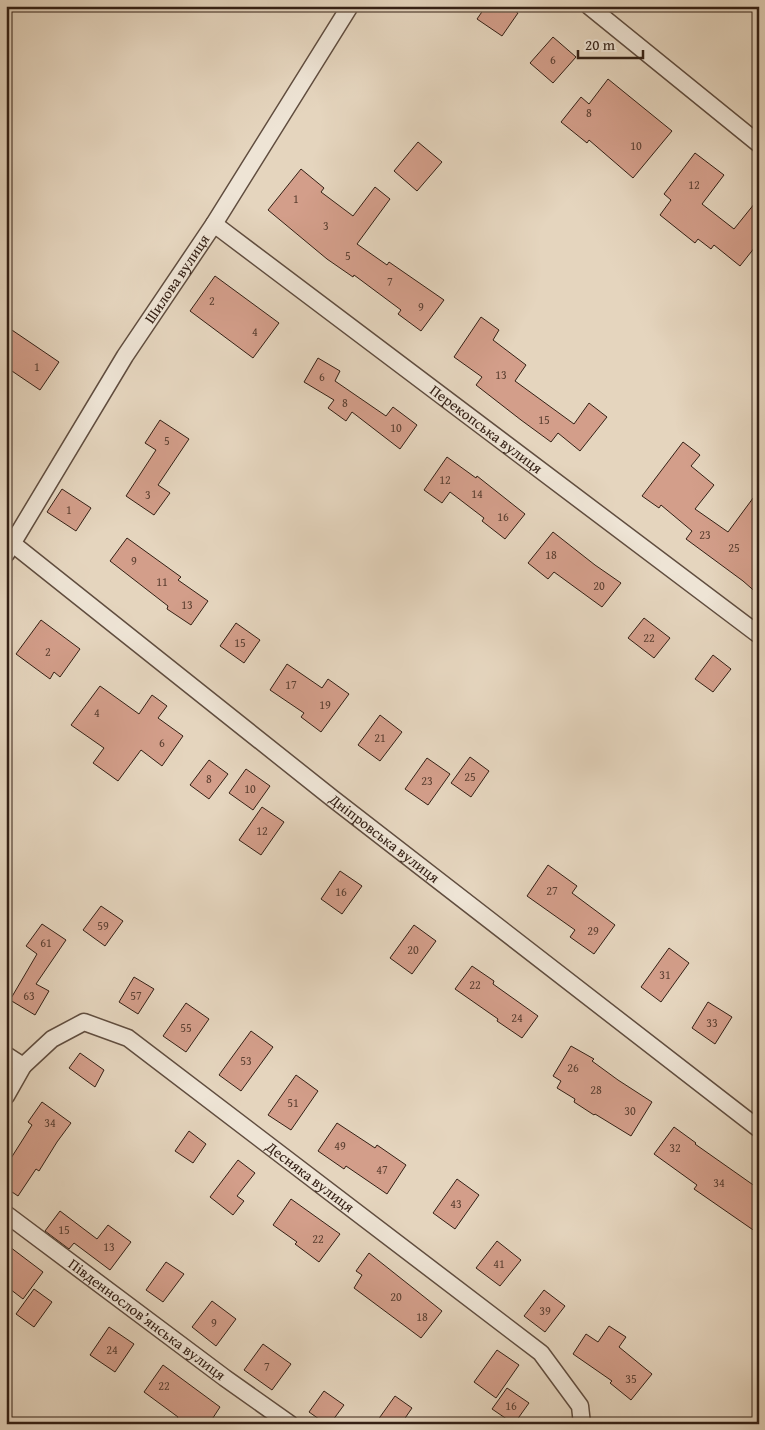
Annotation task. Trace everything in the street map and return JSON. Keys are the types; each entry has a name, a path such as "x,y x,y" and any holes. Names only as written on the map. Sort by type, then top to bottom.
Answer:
{"street":[{"name":"Шилова вулиця","path":"10,549 124,356 214,224 350,6"},
{"path":"589,6 759,144"},
{"name":"Перекопська вулиця","path":"214,224 759,635"},
{"name":"Дніпровська вулиця","path":"10,549 759,1129"},
{"name":"Десняка вулиця","path":"23,1066 52,1039 84,1022 128,1038 541,1353 580,1406 582,1424"},
{"path":"6,1055 23,1066 6,1096"},
{"name":"Південнослов’янська вулиця","path":"6,1214 225,1378 290,1424"}],"building":[{"path":"486,6 507,6 518,13 502,36 477,19"},
{"path":"553,37 576,57 553,83 530,63"},
{"path":"608,79 672,131 633,178 589,140 587,143 561,122 581,97 589,104"},
{"path":"418,142 442,162 417,191 394,171"},
{"path":"695,153 724,175 702,204 734,229 759,198 759,242 740,266 714,245 711,249 698,239 695,243 660,215 671,200 664,194"},
{"path":"301,169 324,188 321,192 353,216 375,187 390,199 357,244 387,265 389,262 444,300 421,331 398,314 401,310 354,275 353,277 327,259 268,210"},
{"path":"215,276 279,323 253,358 190,311"},
{"path":"481,317 499,330 493,340 526,365 515,381 574,424 589,403 607,417 580,451 558,433 551,442 521,420 476,385 482,377 454,357"},
{"path":"6,326 59,362 40,390 6,367"},
{"path":"318,358 340,371 335,381 386,416 393,407 417,425 400,449 352,412 346,421 328,408 334,400 304,382"},
{"path":"160,420 189,439 158,485 170,493 154,515 126,496 156,450 145,443"},
{"path":"683,442 700,455 691,466 714,485 695,509 728,532 759,490 759,595 686,539 692,531 661,505 659,508 642,496"},
{"path":"447,457 476,478 477,476 525,514 505,539 482,521 484,518 450,492 442,503 424,490"},
{"path":"62,489 91,508 76,531 47,512"},
{"path":"553,532 621,583 602,607 554,572 548,579 528,563"},
{"path":"127,538 181,577 178,580 208,601 191,625 167,609 168,606 110,561"},
{"path":"644,618 670,638 654,658 628,638"},
{"path":"41,620 80,649 60,677 54,672 50,679 16,654"},
{"path":"236,623 260,640 244,663 220,646"},
{"path":"713,655 731,669 713,692 695,679"},
{"path":"287,664 322,688 328,679 349,694 321,732 301,717 304,713 270,690"},
{"path":"100,686 139,714 152,695 167,706 158,718 183,736 162,766 141,750 118,781 93,763 104,748 71,725"},
{"path":"380,715 402,732 380,761 358,745"},
{"path":"470,757 489,771 471,797 451,783"},
{"path":"427,758 450,774 428,805 405,789"},
{"path":"209,760 228,774 209,799 190,785"},
{"path":"246,769 270,786 253,810 229,793"},
{"path":"262,807 284,822 261,855 239,840"},
{"path":"548,865 577,886 572,893 615,925 594,954 570,937 575,930 527,896"},
{"path":"340,871 362,886 342,914 321,899"},
{"path":"101,906 123,921 105,946 83,930"},
{"path":"42,924 66,940 36,984 49,991 35,1015 10,1000 37,954 26,946"},
{"path":"414,925 436,941 412,974 390,958"},
{"path":"669,948 689,963 661,1002 641,987"},
{"path":"472,966 494,981 493,984 538,1016 522,1038 455,989"},
{"path":"134,977 154,989 138,1014 119,1002"},
{"path":"708,1002 732,1017 715,1044 692,1028"},
{"path":"186,1003 209,1019 186,1052 163,1036"},
{"path":"251,1031 273,1047 241,1091 219,1075"},
{"path":"571,1046 594,1059 592,1061 652,1102 631,1136 594,1115 574,1102 575,1099 557,1088 561,1081 553,1076"},
{"path":"80,1053 104,1070 95,1087 69,1068"},
{"path":"296,1075 318,1091 291,1130 268,1115"},
{"path":"42,1102 71,1123 39,1171 36,1169 18,1196 6,1188 6,1166 32,1125 28,1122"},
{"path":"337,1123 375,1148 377,1145 406,1165 387,1194 346,1166 344,1169 318,1151"},
{"path":"674,1127 759,1189 759,1234 694,1189 697,1185 654,1154"},
{"path":"189,1131 206,1144 193,1163 175,1151"},
{"path":"238,1160 255,1173 237,1196 244,1201 233,1215 210,1197"},
{"path":"457,1179 479,1195 455,1229 433,1213"},
{"path":"291,1199 340,1234 319,1262 295,1244 297,1242 273,1225"},
{"path":"60,1211 97,1239 108,1225 131,1242 110,1270 74,1243 69,1249 45,1231"},
{"path":"497,1241 521,1260 500,1286 476,1268"},
{"path":"6,1244 43,1272 23,1299 6,1286"},
{"path":"369,1253 442,1311 421,1338 354,1288 362,1275 356,1271"},
{"path":"166,1262 184,1274 163,1302 146,1290"},
{"path":"34,1289 52,1302 34,1327 16,1314"},
{"path":"544,1290 565,1306 545,1332 524,1316"},
{"path":"212,1301 236,1319 216,1346 192,1327"},
{"path":"609,1326 626,1337 619,1347 652,1374 631,1400 610,1383 612,1381 573,1354 586,1334 598,1342"},
{"path":"109,1327 134,1344 115,1372 90,1355"},
{"path":"263,1344 291,1364 272,1390 244,1370"},
{"path":"497,1350 519,1365 496,1398 474,1382"},
{"path":"163,1365 220,1407 209,1424 173,1424 178,1417 144,1392"},
{"path":"507,1388 529,1403 514,1424 492,1409"},
{"path":"324,1391 344,1405 330,1424 326,1424 309,1412"},
{"path":"395,1396 412,1408 401,1424 375,1424"}]}
